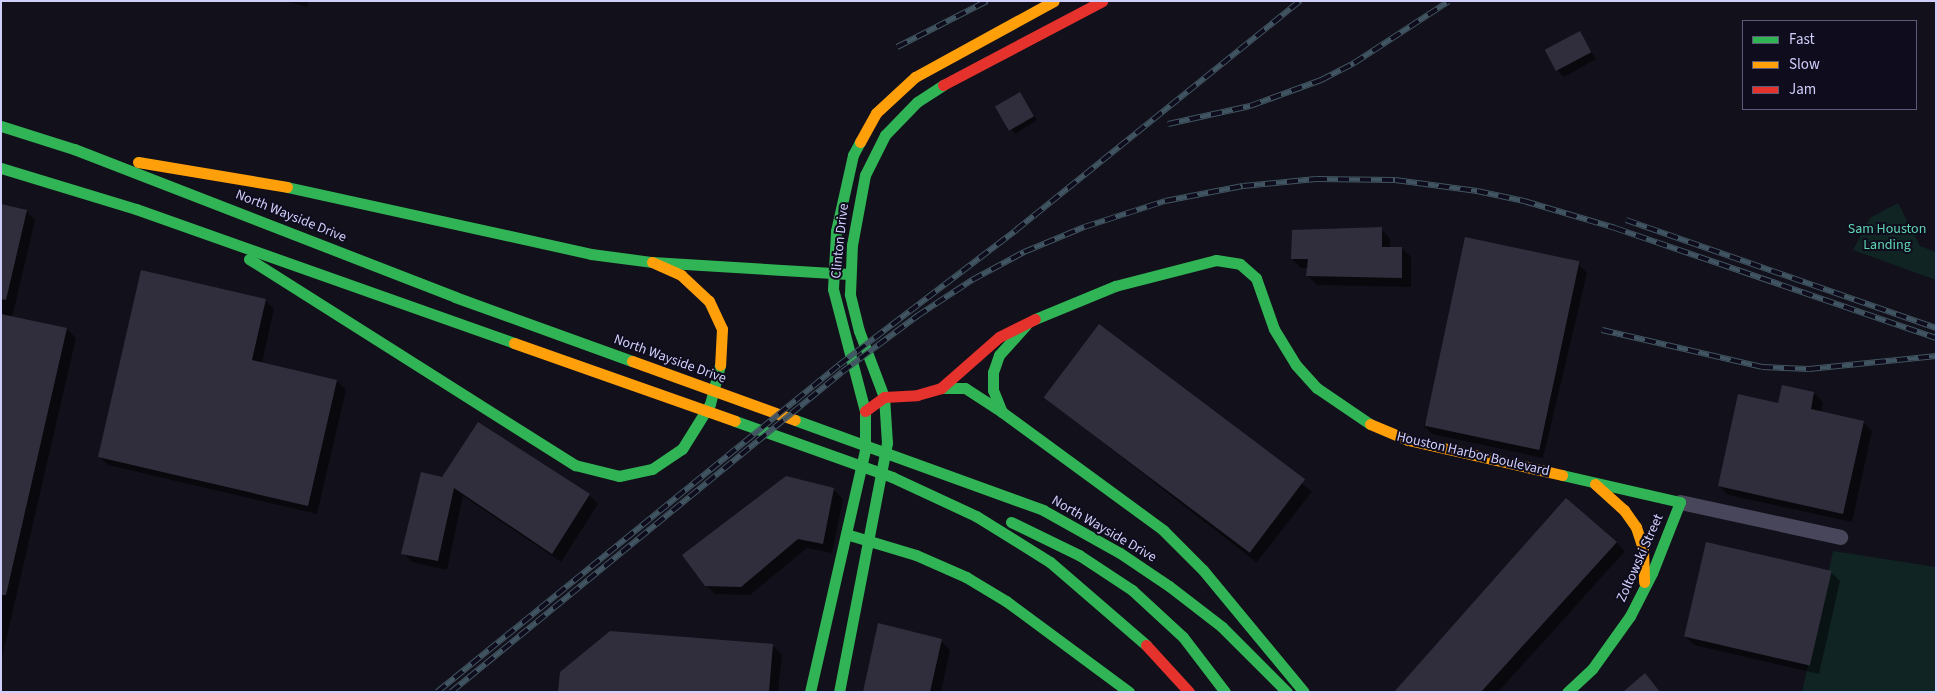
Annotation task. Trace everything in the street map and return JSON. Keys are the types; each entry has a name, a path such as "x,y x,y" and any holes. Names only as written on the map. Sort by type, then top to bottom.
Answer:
{"main road":[{"name":"Clinton Drive","path":"810,692 865,450 865,411 838,319 832,273 848,171 858,142 876,113 900,89 932,65 1054,1"},
{"name":"Clinton Drive","path":"839,692 886,461 884,396 859,331 849,274 865,175 895,123 917,102 944,84 1102,1"},
{"name":"North Wayside Drive","path":"1,126 74,149 289,230 406,279 986,488 1070,524 1144,568 1222,627 1287,692"},
{"path":"74,149 258,181 592,254 652,262 849,274"},
{"path":"1,168 187,227 641,386 892,477 1058,543 1121,581 1182,637 1225,692"},
{"path":"187,227 257,264 575,466 619,476 652,469 682,450 710,404 720,371 722,329 709,301 681,275 652,262"},
{"name":"Houston Harbor Boulevard","path":"884,396 917,395 941,388 999,337 1135,280 1216,260 1232,261 1246,267 1256,278 1274,329 1296,365 1317,388 1351,414 1408,440 1680,502"},
{"path":"1002,412 993,390 995,364 1026,325"},
{"path":"941,388 965,388 1002,412 1163,530 1203,570 1304,692"},
{"path":"865,411 884,396"},
{"path":"1592,482 1624,510 1636,527 1645,563 1643,592"},
{"name":"Zoltowski Street","path":"1566,692 1598,661 1643,592 1680,502"},
{"path":"978,512 1073,578 1136,634 1189,692"},
{"path":"846,534 870,540 943,566 987,589 1129,692"},
{"path":"838,573 862,578"}],"street":[{"name":"Houston Harbor Boulevard","path":"1680,502 1840,537"}],"green space":[{"name":"Sam Houston Landing","path":"1898,203 1920,246 1936,252 1936,280 1853,250 1870,218"},
{"path":"1833,551 1936,567 1936,692 1802,692"}],"building":[{"path":"1580,31 1591,52 1556,71 1545,50"},
{"path":"1020,92 1034,116 1009,131 995,106"},
{"path":"1,204 27,210 6,300 1,299"},
{"path":"1382,227 1382,247 1402,247 1402,278 1306,276 1308,259 1291,259 1292,230"},
{"path":"1465,237 1579,261 1539,450 1425,426"},
{"path":"141,270 266,299 252,360 337,380 308,506 98,457"},
{"path":"1,314 67,328 6,595 1,595"},
{"path":"1099,324 1305,479 1250,553 1044,397"},
{"path":"1782,385 1814,392 1811,409 1864,421 1843,514 1718,486 1738,394 1778,403"},
{"path":"478,422 590,494 552,554 454,488 438,561 401,554 421,472 442,477"},
{"path":"786,476 834,488 823,544 798,539 741,587 705,586 682,555"},
{"path":"1566,498 1617,542 1481,692 1394,692"},
{"path":"1706,542 1832,571 1810,666 1684,637"},
{"path":"878,623 942,639 930,692 863,692"},
{"path":"610,631 773,644 769,692 558,692 560,672"},
{"path":"1645,673 1660,692 1623,692"}],"railway":[{"path":"897,47 987,1"},
{"path":"437,692 839,365 1016,230 1300,1"},
{"path":"1168,124 1250,106 1321,80 1354,63 1449,1"},
{"path":"451,692 842,372 917,316 972,280 1024,252 1084,227 1165,201 1243,186 1316,179 1395,180 1477,191 1524,201 1615,228 1936,338"},
{"path":"1626,220 1936,328"},
{"path":"1602,330 1762,367 1809,369 1936,356"}],"traffic: fast":[{"path":"839,692 887,443 884,397 859,331 850,294 852,245 865,175 885,135 917,102 943,85"},
{"path":"1,126 74,149 455,297 632,361"},
{"path":"810,692 865,450 865,411 833,289 836,231 853,155 860,142"},
{"path":"1,168 136,209 514,343"},
{"path":"287,187 591,254 652,262 849,274"},
{"path":"249,259 575,465 619,476 652,469 682,449 710,404 720,365"},
{"path":"1035,319 1115,286 1216,260 1240,264 1256,278 1274,329 1296,365 1317,388 1370,424"},
{"path":"1026,325 999,355 993,372 993,390 1002,412 1163,530 1203,570 1304,692"},
{"path":"941,388 965,388 1002,412"},
{"path":"795,420 1043,510 1120,553 1169,586 1222,627 1287,692"},
{"path":"735,421 892,477 976,516 1050,562 1146,645"},
{"path":"1562,475 1680,502 1652,573 1630,616 1592,669 1567,692"},
{"path":"1011,522 1079,555 1132,590 1183,637 1225,692"},
{"path":"846,534 916,555 966,577 1006,601 1129,692"}],"traffic: slow":[{"path":"860,142 876,113 915,77 1054,1"},
{"path":"138,162 287,187"},
{"path":"652,262 681,275 709,301 722,329 720,365"},
{"path":"514,343 735,421"},
{"path":"632,361 795,420"},
{"path":"1370,424 1408,440 1562,475"},
{"path":"1595,484 1624,510 1636,527 1643,549 1644,582"}],"traffic: jam":[{"path":"943,85 1102,1"},
{"path":"865,411 884,397 917,395 941,388 999,337 1035,319"},
{"path":"1146,645 1189,692"}]}
